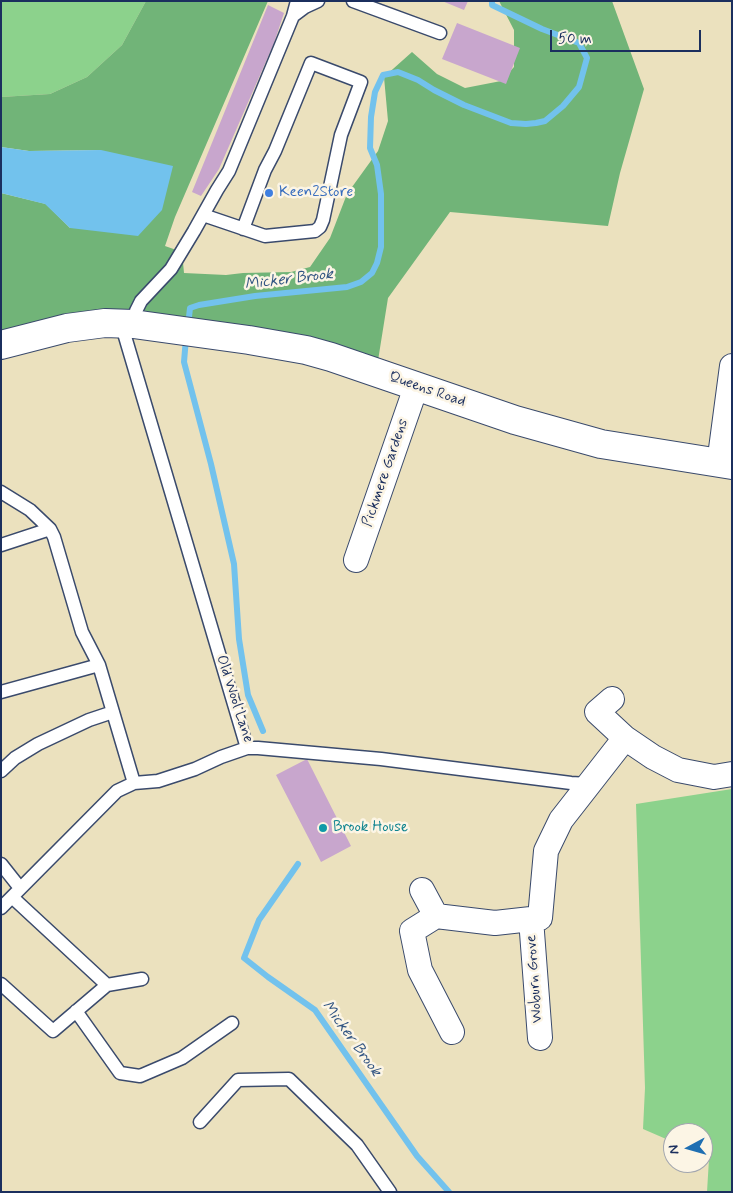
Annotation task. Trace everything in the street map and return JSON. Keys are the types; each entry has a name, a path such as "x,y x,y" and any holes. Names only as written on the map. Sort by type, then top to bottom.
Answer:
{"street":[{"name":"Queens Road","path":"1,345 67,328 105,323 175,330 286,346 323,355 515,420 601,444 726,465"},
{"path":"726,465 732,366"},
{"name":"Pickmere Gardens","path":"356,560 416,387"},
{"path":"612,698 597,712 625,738 653,757 678,770 714,777 732,774"},
{"path":"452,1032 420,970 412,931 436,916 495,923 540,918 546,851 561,820 625,738"},
{"path":"422,890 436,916"},
{"name":"Woburn Grove","path":"530,919 540,1038"}],"lane":[{"path":"127,324 141,301 171,269 216,190 229,171 293,16 297,1"},
{"path":"293,16 318,1"},
{"path":"353,1 440,33"},
{"path":"203,215 265,236 315,231 320,228 324,220 340,135 361,82 311,62 275,151 265,170 243,228"},
{"name":"Old Wool Lane","path":"127,324 252,748 381,759 588,784"},
{"path":"1,492 30,510 50,529 54,537 82,632 99,665 134,783"},
{"path":"1,545 50,529"},
{"path":"1,692 99,665"},
{"path":"1,771 16,758 38,744 89,720 113,712"},
{"path":"1,908 117,791 134,783 158,781 195,769 221,757 252,748"},
{"path":"1,864 16,893 107,984"},
{"path":"1,984 53,1031 107,984 142,979"},
{"path":"76,1011 120,1073 140,1076 182,1058 232,1023"},
{"path":"200,1122 238,1080 289,1079 357,1145 390,1192"}],"green space":[{"path":"1,1 146,1 122,45 87,77 50,94 1,97"},
{"path":"146,1 268,1 175,217 165,246 182,252 184,273 226,275 291,272 310,267 330,238 347,194 378,151 388,121 384,77 412,52 437,74 465,88 501,81 514,67 514,30 499,1 612,1 644,89 620,173 608,226 450,212 388,298 376,373 175,329 1,345 1,193 46,204 70,228 101,150 29,151 1,147 1,97 50,94 87,77 122,45"},
{"path":"732,789 732,1192 707,1192 708,1173 713,1173 713,1123 663,1123 663,1138 643,1129 645,1088 636,804"}],"water":[{"path":"1,147 29,151 101,150 173,166 162,210 138,236 70,228 45,204 1,193"}],"building":[{"path":"442,1 468,1 464,10"},
{"path":"268,5 284,13 274,43 219,169 201,196 192,192"},
{"path":"457,23 520,48 506,84 442,59"},
{"name":"Brook House","path":"307,759 351,846 321,862 276,775"}],"waterway":[{"name":"Micker Brook","path":"188,326 190,308 199,305 255,296 347,287 361,282 372,273 381,247 381,194 377,165 370,148 371,117 375,92 383,75 398,72 418,80 464,105 511,123 526,124 545,121 563,106 579,87 587,58 579,43 542,29 492,5 492,1"},
{"name":"Micker Brook","path":"186,338 184,362 211,464 234,564 239,639 248,695 263,731"},
{"name":"Micker Brook","path":"298,864 259,920 244,958 315,1010 417,1156 449,1192"}],"place":[{"name":"Keen2Store","path":"269,193"},
{"name":"Brook House","path":"323,828"}]}
